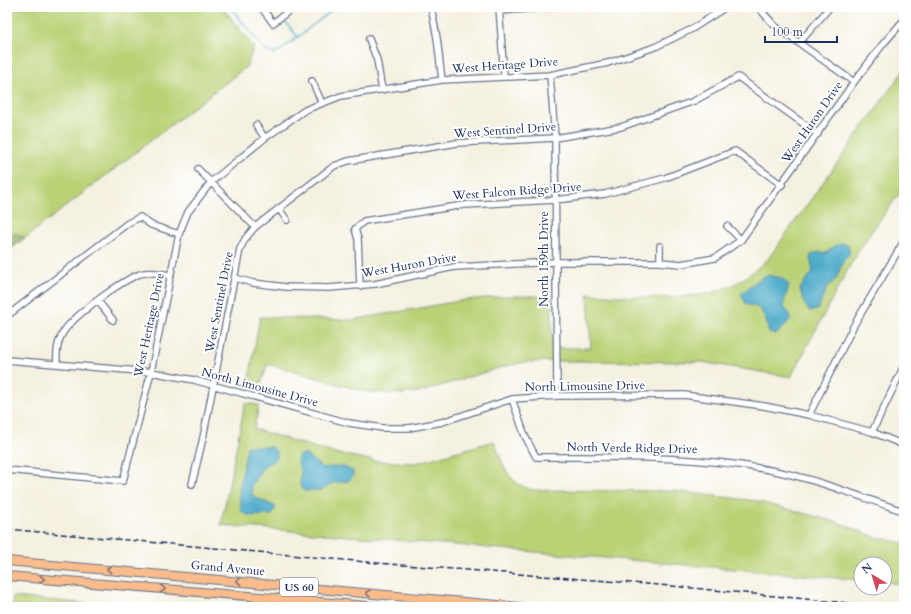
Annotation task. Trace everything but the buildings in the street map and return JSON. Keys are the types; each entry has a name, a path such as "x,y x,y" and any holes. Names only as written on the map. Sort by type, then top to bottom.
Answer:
{"highway":[{"name":"Grand Avenue","path":"7,561 519,607"},
{"name":"US 60","path":"7,576 380,607"}],"street":[{"path":"261,7 274,23 294,7"},
{"path":"431,7 437,38 442,80"},
{"path":"504,76 499,9 532,10 553,7"},
{"name":"West Heritage Drive","path":"7,470 123,481 151,372 179,234 188,212 211,182 265,138 305,110 322,102 341,96 442,80 550,75 608,63 655,47 692,29 726,7"},
{"path":"758,7 775,26 800,42 854,82"},
{"path":"800,42 830,7"},
{"name":"West Huron Drive","path":"235,278 253,283 286,287 329,288 360,286 454,267 556,262 660,262 681,264 701,262 715,258 741,240 782,185 854,82 883,44 904,20"},
{"path":"369,39 377,60 382,90"},
{"name":"North 159th Drive","path":"550,75 555,138 557,396"},
{"name":"West Sentinel Drive","path":"192,484 214,386 240,249 245,239 255,227 334,166 348,161 457,143 555,138 621,127 694,100 738,77 818,134"},
{"path":"312,81 322,102"},
{"path":"256,125 265,138"},
{"name":"West Falcon Ridge Drive","path":"360,286 358,240 355,230 364,221 464,205 555,200 605,194 658,180 708,163 735,151 782,185"},
{"path":"198,169 255,227"},
{"path":"279,209 287,220"},
{"path":"7,316 128,223 140,217 151,225 179,234"},
{"path":"726,226 741,240"},
{"path":"809,416 854,325 904,241"},
{"path":"660,246 660,262"},
{"path":"57,364 56,352 64,331 74,320 122,282 141,273 171,275"},
{"path":"98,301 113,320"},
{"name":"North Limousine Drive","path":"7,360 151,372 214,386 349,422 383,428 409,428 442,422 512,399 557,396 684,395 764,406 809,416 872,432 904,445"},
{"path":"872,432 904,366"},
{"name":"North Verde Ridge Drive","path":"512,399 525,436 536,457 673,458 724,463 776,471 838,488 903,509"}],"green space":[{"path":"7,7 222,7 254,47 246,67 25,238 20,235 7,233"},
{"path":"904,70 904,187 869,235 848,269 791,377 701,362 526,362 502,367 424,391 403,394 366,392 268,364 259,388 248,385 260,317 352,320 465,300 508,296 552,296 552,348 591,348 588,294 659,298 695,296 733,285 749,275 768,259"},
{"path":"7,233 20,235 25,238 7,252"},
{"path":"245,403 259,405 254,429 333,453 376,461 416,463 494,441 507,472 517,483 534,490 674,491 756,501 837,522 875,537 904,543 904,584 893,583 893,556 853,556 853,579 221,525"},
{"path":"13,597 122,607 12,607"}],"water":[{"path":"844,243 848,246 850,255 844,260 836,279 827,287 818,310 809,311 804,303 800,289 813,272 810,258 811,255 819,252 826,253 835,246"},
{"path":"767,275 782,278 789,285 783,306 790,314 790,320 776,335 769,333 765,317 759,308 746,304 741,294 762,277"},
{"path":"247,446 272,447 277,452 277,458 263,467 251,486 253,496 276,507 272,515 249,516 241,511 239,491"},
{"path":"305,454 322,468 342,466 353,471 353,476 349,481 333,483 321,490 304,491 300,486 301,472 297,460 299,455"}],"waterway":[{"path":"230,7 265,50 273,54 280,51 336,7"},
{"path":"284,20 297,36"}],"railway":[{"path":"7,529 377,563 671,586 889,607"}]}
